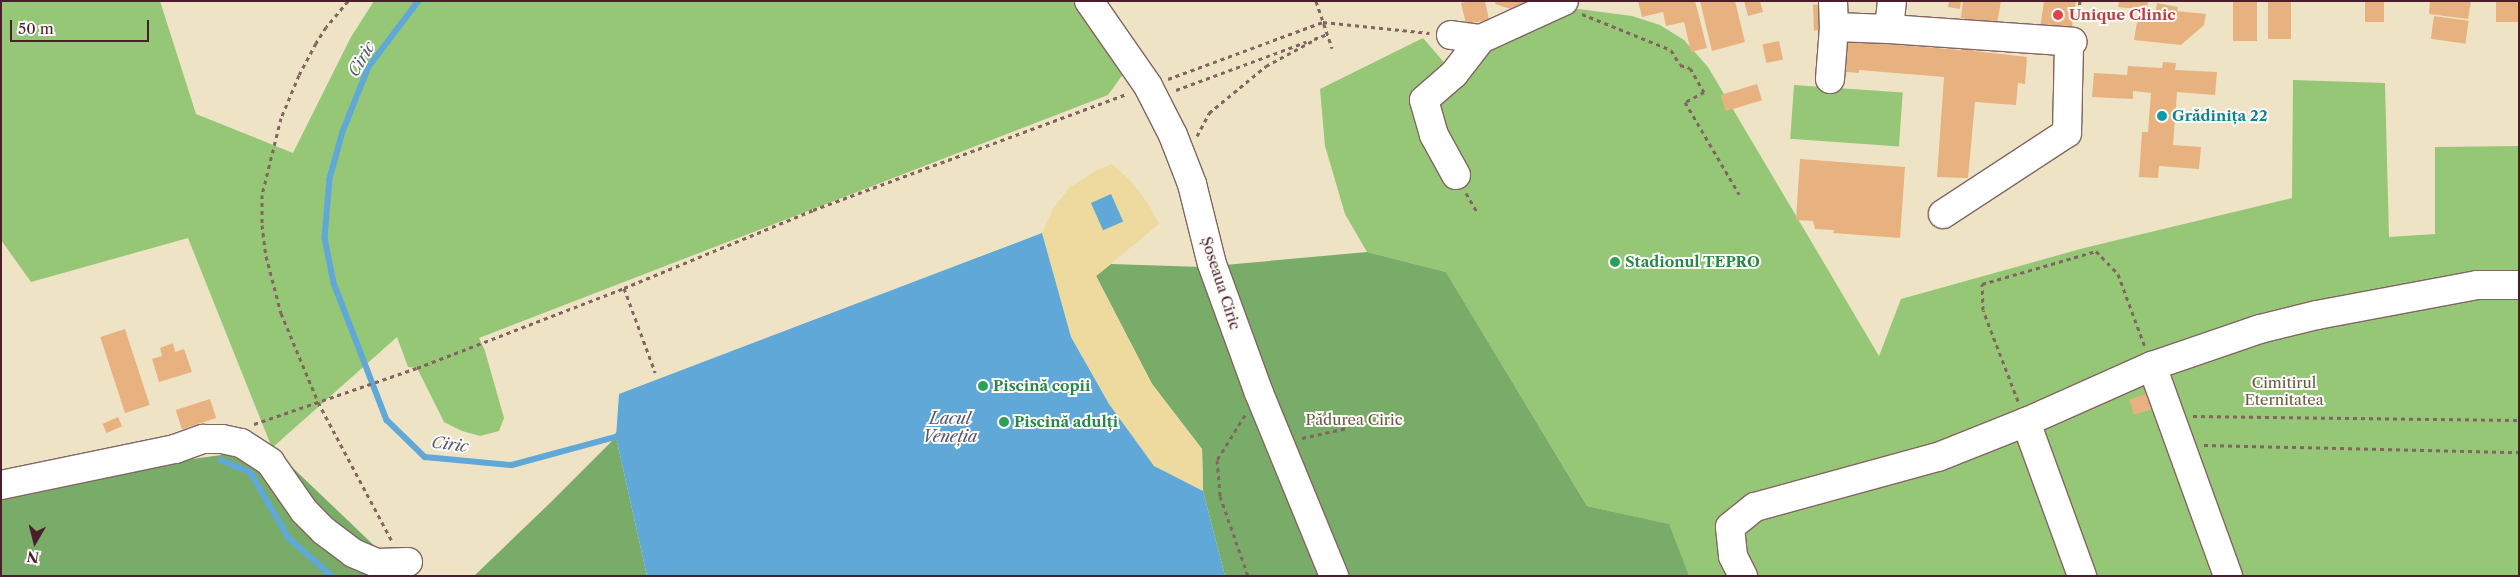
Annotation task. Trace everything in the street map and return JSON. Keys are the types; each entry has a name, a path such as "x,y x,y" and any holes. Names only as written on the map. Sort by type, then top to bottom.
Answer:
{"street":[{"name":"Șoseaua Ciric","path":"1089,1 1185,167 1192,184 1212,264 1259,394 1334,576"},
{"path":"1890,29 1892,1"},
{"path":"1451,35 1481,39 1570,6"},
{"path":"1830,79 1834,14 1890,29 2071,42 2067,133 1943,214"},
{"path":"1456,175 1434,135 1424,100 1454,74 1481,39"},
{"path":"1743,576 1733,556 1730,527 1755,507 1938,457 2026,422 2152,366 2260,329 2317,315 2477,285 2519,285"},
{"path":"2152,366 2228,576"},
{"path":"2026,422 2082,576"},
{"path":"1,485 175,449 203,439 222,439 241,443 270,462 304,511 324,531 354,553 377,563 408,562"}],"path":[{"path":"348,1 326,27 299,75 281,118 262,195 262,225 266,256 281,313 318,402 388,533 408,562"},
{"path":"1316,1 1332,48"},
{"path":"1570,6 1671,50 1680,65 1690,68 1704,92 1685,102 1739,194"},
{"path":"1173,77 1323,22 1451,35"},
{"path":"251,425 417,368 624,288 813,210 1144,95 1328,34"},
{"path":"1185,167 1196,137 1209,113 1266,66 1316,39"},
{"path":"2026,422 1983,310 1982,284 2096,251 2118,274 2152,366"},
{"path":"624,288 655,372"},
{"path":"1248,576 1220,496 1217,460 1259,394"},
{"path":"2170,415 2519,420"},
{"path":"1279,443 1348,428"},
{"path":"2180,445 2519,452"}],"green space":[{"path":"1,1 160,1 196,114 293,153 351,37 374,1 1074,1 1124,73 1108,95 479,338 485,351 504,418 499,431 480,436 462,431 444,422 417,368 408,367 397,337 272,448 188,238 31,282 1,240"},
{"name":"Cimitirul Eternitatea","path":"1579,9 1632,16 1660,25 1684,40 1708,67 1879,356 1901,299 2084,248 2292,198 2293,80 2385,83 2389,237 2435,234 2435,147 2519,146 2519,576 1688,576 1668,524 1587,506 1446,272 1367,252 1345,214 1325,146 1320,89 1423,38 1454,74 1475,66 1498,44 1549,17"},
{"path":"1794,85 1903,93 1899,146 1790,139"},
{"name":"Pădurea Ciric","path":"1367,252 1446,272 1587,506 1669,524 1689,576 1225,576 1203,491 1202,449 1152,384 1096,276 1111,264 1202,267"},
{"path":"616,437 647,576 474,576 549,504"},
{"path":"272,448 406,576 1,576 1,498 185,460"}],"sand":[{"path":"1112,164 1132,182 1149,205 1159,224 1096,276 1152,384 1202,449 1203,491 1154,466 1109,404 1071,337 1042,233 1053,209 1069,188 1095,171"}],"water":[{"path":"1111,194 1123,221 1103,230 1091,203"},
{"name":"Lacul Veneția","path":"1042,233 1071,337 1109,404 1154,466 1203,491 1225,576 647,576 616,437 619,394"}],"building":[{"path":"1485,1 1489,20 1466,24 1461,3"},
{"path":"1496,1 1530,1 1526,14 1495,4"},
{"path":"1638,1 1695,1 1707,48 1691,52 1684,22 1666,26 1663,12 1642,17"},
{"path":"1700,1 1735,1 1745,42 1712,51"},
{"path":"1744,1 1760,1 1763,12 1748,16"},
{"path":"1949,1 1961,1 1960,9 1948,7"},
{"path":"1963,1 2001,1 1997,24 1961,18"},
{"name":"Unique Clinic","path":"2044,1 2076,1 2071,33 2040,28"},
{"path":"2119,1 2148,1 2147,10 2118,7"},
{"path":"2233,1 2257,1 2257,41 2233,41"},
{"path":"2268,1 2291,1 2291,39 2268,39"},
{"path":"2365,1 2384,1 2384,22 2365,22"},
{"path":"2430,1 2471,1 2468,19 2429,14"},
{"path":"2496,1 2519,1 2519,22 2496,22"},
{"path":"2157,3 2178,7 2177,11 2206,14 2204,25 2181,45 2134,40 2138,17 2154,20"},
{"path":"1813,4 1827,4 1828,30 1814,30"},
{"path":"2434,16 2469,21 2465,44 2431,39"},
{"path":"1835,36 1861,42 1961,50 1961,44 1974,45 1974,51 2027,57 2025,84 2018,83 2016,105 1975,102 1968,178 1937,177 1944,77 1859,70 1859,73 1834,71"},
{"path":"1779,41 1783,60 1766,63 1762,45"},
{"name":"Grădinița 22","path":"2163,62 2176,63 2175,70 2217,72 2215,95 2177,92 2173,145 2201,147 2199,169 2159,166 2158,178 2139,177 2142,132 2148,132 2151,93 2133,91 2133,99 2092,97 2094,73 2127,75 2128,66 2162,68"},
{"path":"1757,84 1762,100 1726,111 1721,95"},
{"path":"1800,159 1905,167 1900,238 1833,233 1834,230 1815,229 1813,221 1796,220"},
{"path":"125,329 150,405 125,413 100,337"},
{"path":"173,343 175,352 184,349 192,372 159,382 152,359 162,356 160,348"},
{"path":"2152,392 2157,407 2134,415 2129,399"},
{"path":"210,399 216,418 182,429 176,410"},
{"path":"118,417 122,426 107,433 102,424"}],"waterway":[{"name":"Ciric","path":"419,1 369,67 343,132 330,179 325,238 334,283 387,420 425,457 512,465 616,437 620,433"},
{"path":"221,460 251,473 289,538 332,576"}],"place":[{"name":"Unique Clinic","path":"2058,15"},
{"name":"Grădinița 22","path":"2162,116"},
{"name":"Stadionul TEPRO","path":"1615,262"},
{"name":"Piscină copii","path":"983,386"},
{"name":"Piscină adulți","path":"1004,422"}]}
